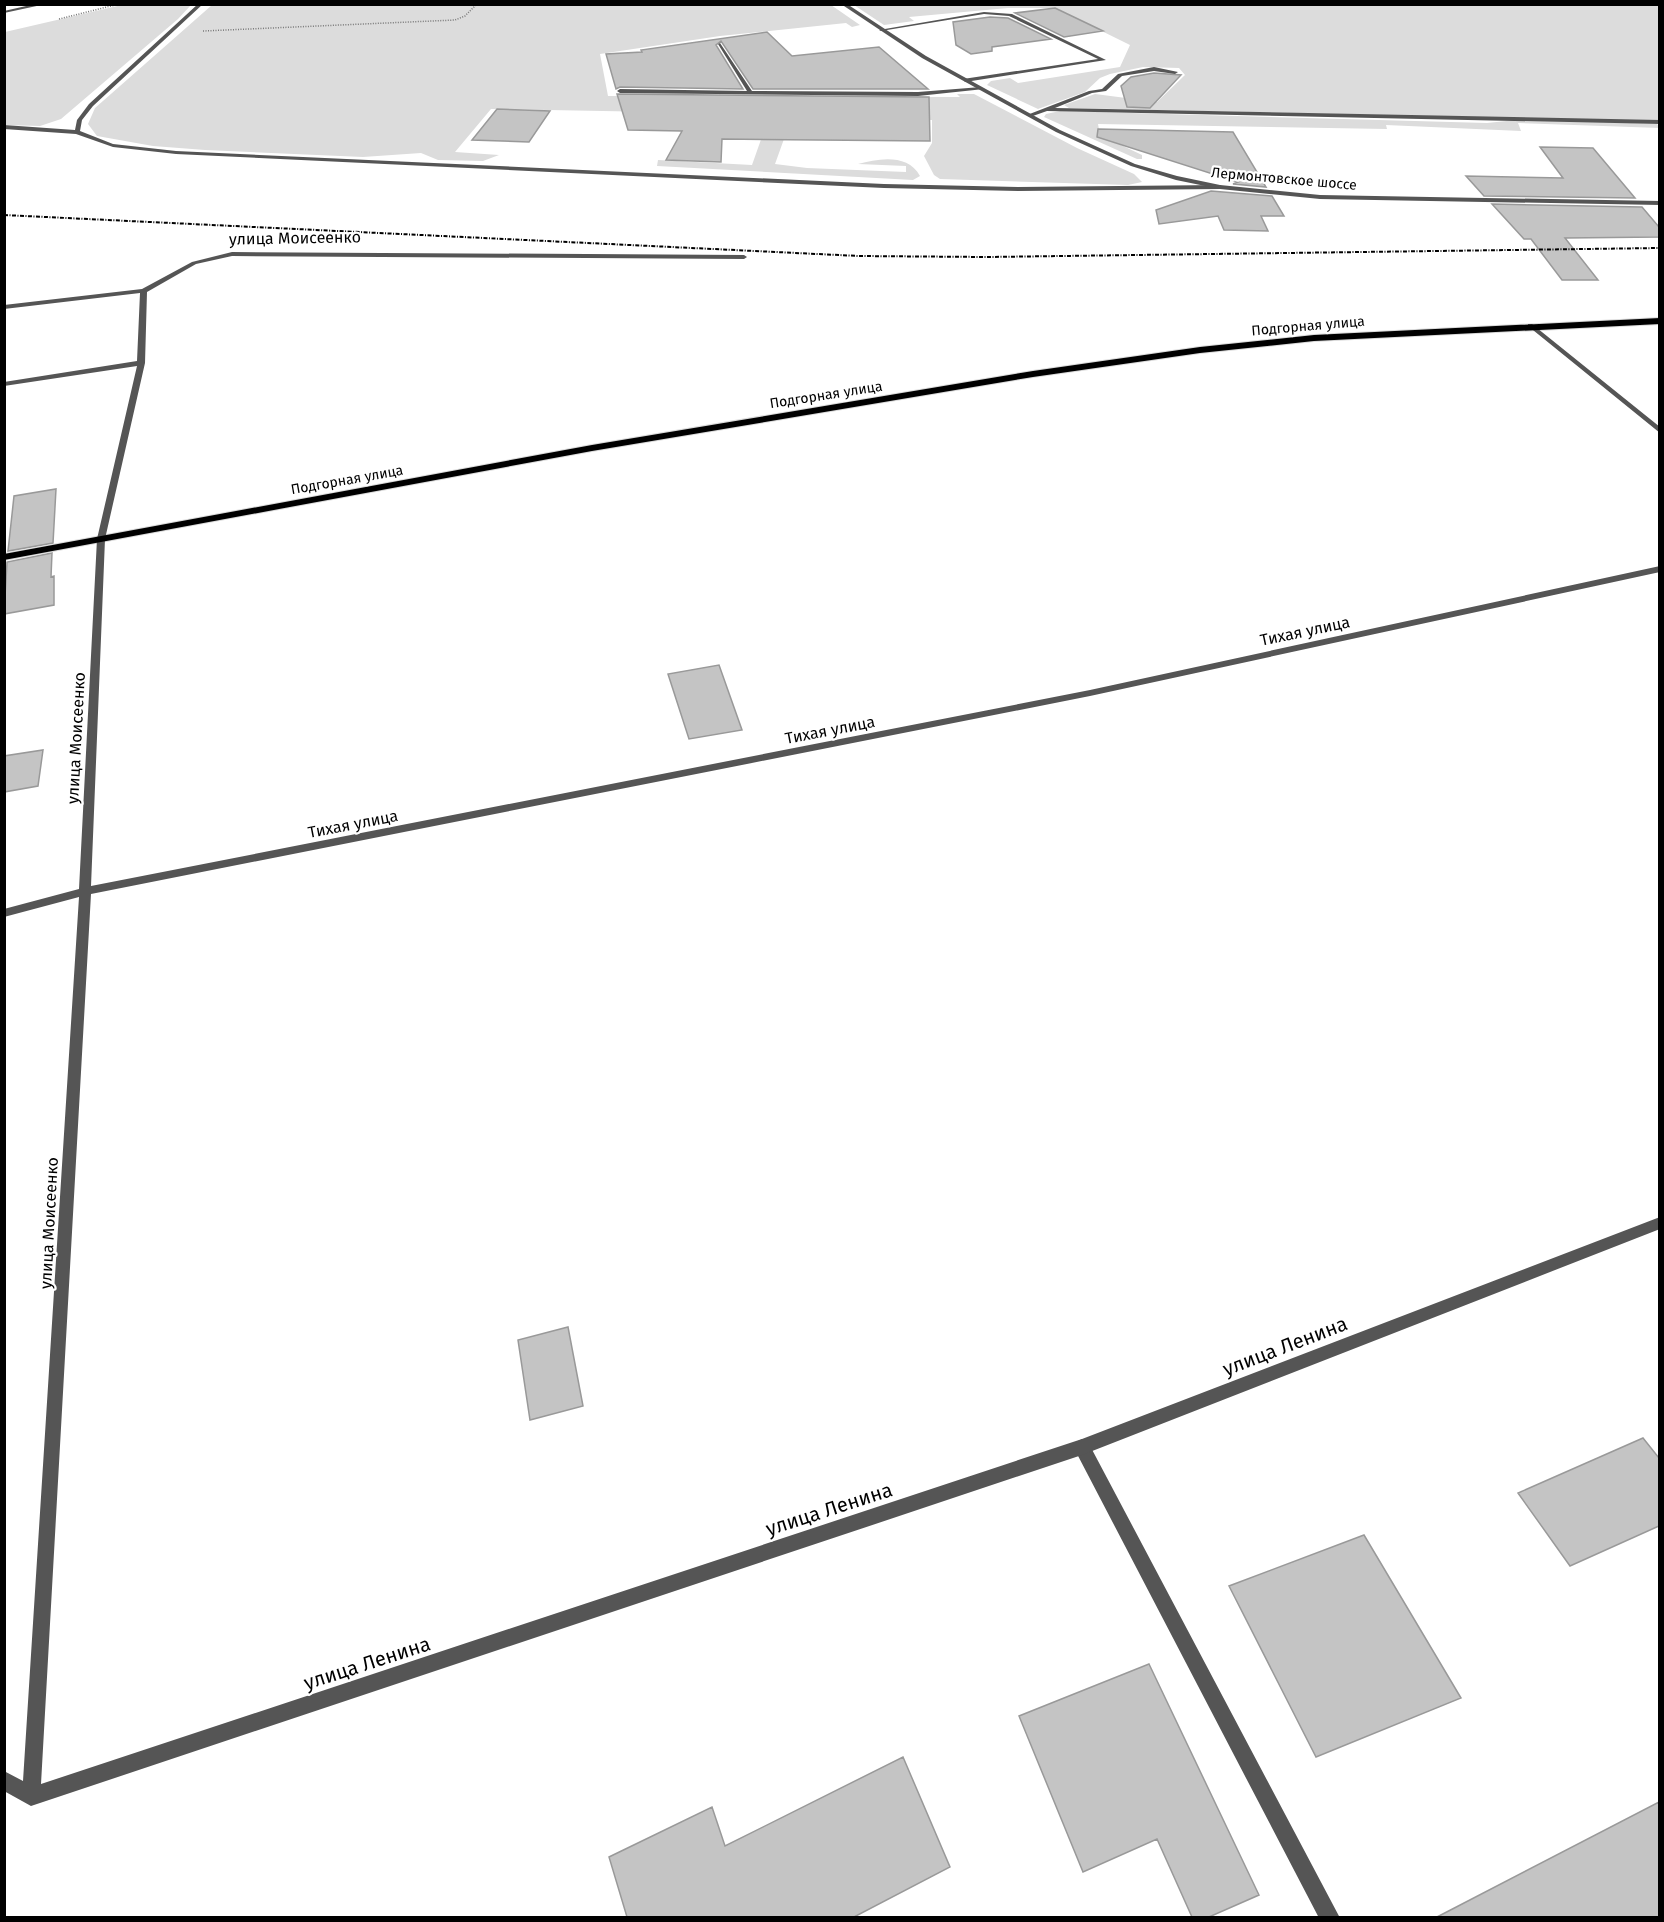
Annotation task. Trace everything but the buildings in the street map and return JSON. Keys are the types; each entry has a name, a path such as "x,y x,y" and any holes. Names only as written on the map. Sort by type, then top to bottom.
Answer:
{"main road":[{"name":"Подгорная улица","path":"4,556 592,448 1055,371 1200,350 1314,338 1530,325 1659,321"}],"street":[{"path":"4,12 44,4"},
{"path":"77,132 78,120 95,100 201,4"},
{"name":"Лермонтовское шоссе","path":"843,4 880,30 981,89 1133,165 1220,187 1320,197 1659,202"},
{"path":"880,30 984,13 1010,15 1103,60 965,80"},
{"path":"720,44 750,91"},
{"path":"1030,115 1091,92 1104,90 1120,75 1154,69 1175,72"},
{"path":"620,91 918,94 981,89"},
{"path":"1046,109 1659,122"},
{"path":"4,127 77,132 111,144 140,148 236,155 884,186 1018,189 1220,187"},
{"name":"улица Моисеенко","path":"31,1797 85,891 101,539 141,363 144,291 194,263 232,254 744,258"},
{"path":"4,307 144,291"},
{"path":"1530,325 1659,431"},
{"path":"4,384 141,363"},
{"name":"Тихая улица","path":"4,913 85,891 1066,698 1659,569"},
{"name":"улица Ленина","path":"31,1797 1082,1447 1659,1223"},
{"path":"1082,1447 1330,1917"},
{"path":"4,1780 31,1797"}],"path":[{"path":"169,33 455,20 465,16 477,4"}],"shaded area":[{"path":"126,4 191,5 178,19 61,119 40,126 5,125 5,32"},
{"path":"212,5 831,5 860,25 852,27 846,23 720,36 600,54 608,96 960,97 957,94 974,94 1077,148 1134,174 1142,182 1128,185 940,179 934,175 924,156 932,143 932,120 793,114 775,164 807,168 906,172 906,166 858,164 875,160 893,160 901,161 915,169 920,176 913,180 657,166 658,160 752,165 770,114 491,109 455,152 499,155 483,161 438,160 421,153 363,157 205,150 153,146 97,136 88,124 95,108"},
{"path":"854,5 1659,5 1659,121 1069,108 1064,105 1095,94 1157,102 1185,75 1179,68 1143,67 1100,78 1085,92 1038,109 987,85 991,81 1010,78 1018,83 1120,67 1130,45 1055,8 1008,8 909,17 914,21 884,25"},
{"path":"1060,111 1487,123 1527,119 1657,124 1660,128 1518,123 1521,131 1386,125 1387,129 1098,124 1100,135 1142,155 1142,159 1137,159 1044,117 1046,114"}],"railway":[{"path":"4,215 859,256 987,257 1660,248"}]}
